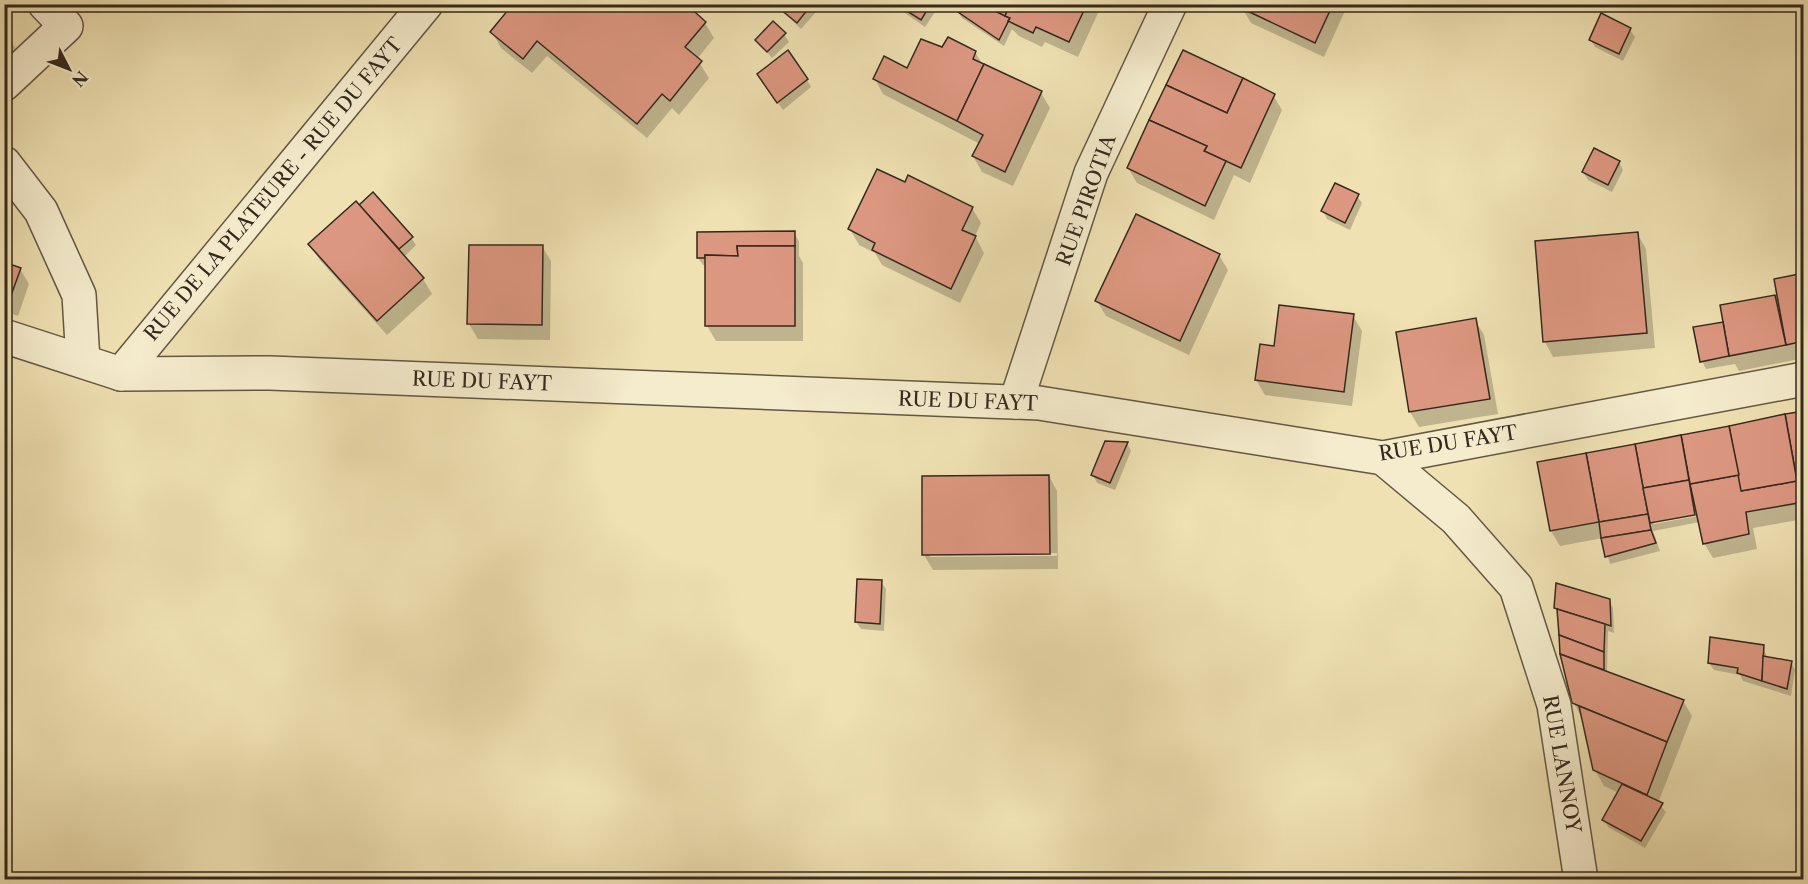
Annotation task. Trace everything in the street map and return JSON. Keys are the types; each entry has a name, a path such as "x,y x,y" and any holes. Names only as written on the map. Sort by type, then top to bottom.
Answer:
{"street":[{"path":"4,84 66,26 45,4"},
{"name":"RUE DE LA PLATEURE - RUE DU FAYT","path":"121,374 426,4"},
{"name":"RUE PIROTIA","path":"1016,402 1091,173 1170,4"},
{"path":"4,163 41,211 79,295 83,361"},
{"name":"RUE DU FAYT","path":"4,336 121,374 270,373 1050,404 1383,458 1803,379"},
{"name":"RUE LANNOY","path":"1383,458 1456,519 1516,587 1554,705 1581,879"}],"building":[{"path":"513,4 686,4 706,22 685,47 702,61 670,101 662,94 637,124 537,41 523,59 490,32"},
{"path":"774,4 812,4 797,23"},
{"path":"896,4 931,4 921,20"},
{"path":"958,4 996,4 993,10 1010,18 999,40 955,10"},
{"path":"996,4 1010,4 1005,16 993,10"},
{"path":"1010,4 1087,4 1069,42 1036,27 1033,33 1008,21 1010,18 1005,16"},
{"path":"1242,4 1333,4 1315,43 1241,8"},
{"path":"1601,13 1631,28 1619,54 1589,40"},
{"path":"773,21 786,33 767,52 755,40"},
{"path":"948,37 976,51 973,59 984,64 957,121 873,79 884,56 907,68 921,39 942,47"},
{"path":"788,50 808,79 777,103 757,74"},
{"path":"1183,50 1243,78 1227,113 1166,85"},
{"path":"984,64 1042,91 1005,172 972,156 983,135 957,121"},
{"path":"1243,78 1275,94 1241,168 1204,151 1207,146 1149,120 1166,85 1227,113"},
{"path":"1149,120 1207,146 1204,151 1226,161 1205,206 1127,168"},
{"path":"1594,148 1620,161 1608,185 1582,172"},
{"path":"877,169 905,182 908,175 973,207 962,230 976,236 951,289 872,250 875,243 848,229"},
{"path":"1335,183 1359,194 1345,223 1321,211"},
{"path":"373,192 413,237 399,249 359,205"},
{"path":"356,201 424,278 377,321 308,244"},
{"path":"1136,214 1220,254 1180,341 1095,301"},
{"path":"795,231 795,246 737,246 738,256 705,255 705,258 697,258 697,232"},
{"path":"1638,232 1647,333 1543,342 1535,241"},
{"path":"469,245 543,245 542,325 467,324"},
{"path":"737,246 795,246 795,326 705,326 705,255 738,256"},
{"path":"4,262 21,268 9,301 4,300"},
{"path":"1804,273 1804,341 1786,345 1774,279"},
{"path":"1775,295 1786,345 1729,356 1720,305"},
{"path":"1279,305 1354,314 1344,392 1255,380 1260,344 1274,346"},
{"path":"1476,318 1490,399 1409,412 1396,332"},
{"path":"1723,322 1729,356 1700,362 1693,327"},
{"path":"1804,411 1804,502 1746,512 1749,534 1703,544 1690,484 1739,475 1742,491 1797,481 1785,414"},
{"path":"1785,414 1797,481 1741,491 1729,426"},
{"path":"1729,426 1739,475 1690,484 1681,435"},
{"path":"1681,435 1689,480 1643,488 1635,444"},
{"path":"1105,441 1128,442 1110,483 1091,475"},
{"path":"1635,444 1648,514 1599,522 1586,453"},
{"path":"1586,453 1599,522 1550,531 1537,462"},
{"path":"1049,475 1050,554 922,555 922,476"},
{"path":"1689,480 1695,515 1650,523 1643,488"},
{"path":"1648,514 1651,530 1601,538 1599,522"},
{"path":"1651,530 1656,543 1605,557 1601,538"},
{"path":"857,579 882,580 880,624 855,622"},
{"path":"1556,583 1610,599 1611,626 1554,608"},
{"path":"1557,609 1605,624 1604,652 1559,635"},
{"path":"1559,635 1604,652 1604,670 1560,654"},
{"path":"1710,637 1764,645 1762,681 1737,673 1738,668 1708,663"},
{"path":"1560,654 1684,700 1667,742 1572,703"},
{"path":"1763,656 1792,661 1787,689 1762,681"},
{"path":"1579,706 1667,742 1647,795 1593,770"},
{"path":"1622,784 1663,803 1641,841 1602,820"}]}
